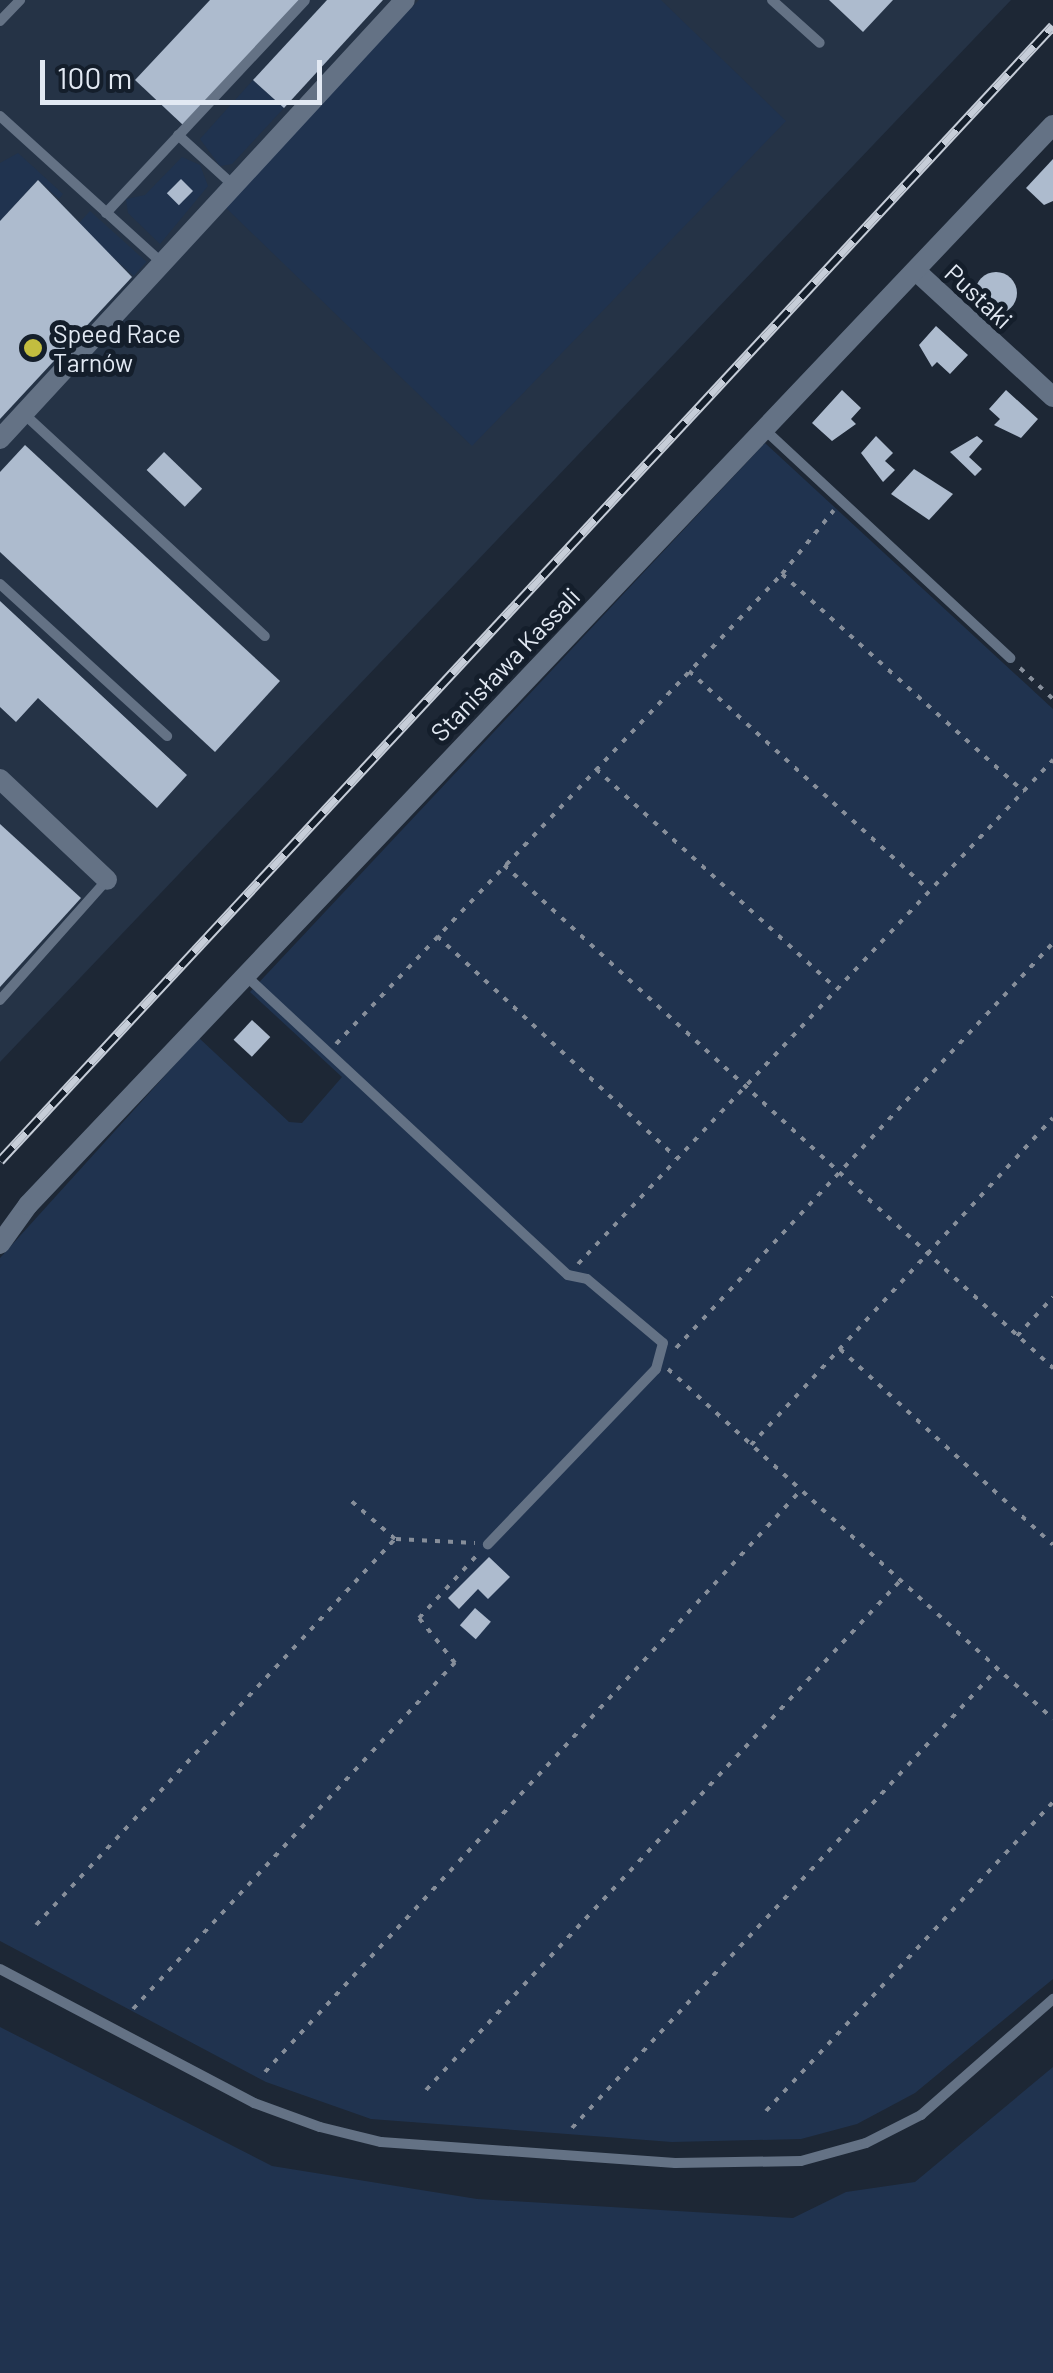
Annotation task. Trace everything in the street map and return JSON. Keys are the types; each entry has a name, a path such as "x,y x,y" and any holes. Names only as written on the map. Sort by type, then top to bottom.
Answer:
{"street":[{"path":"0,439 405,0"},
{"name":"Stanisława Kassali","path":"0,1244 245,975 1053,124"},
{"name":"Pustaki","path":"916,272 1053,397"},
{"path":"0,778 106,880"}],"lane":[{"path":"0,21 20,0"},
{"path":"106,212 305,0"},
{"path":"772,0 820,43"},
{"path":"0,116 161,262"},
{"path":"178,135 233,185"},
{"path":"24,414 264,636"},
{"path":"765,430 1010,658"},
{"path":"0,584 167,736"},
{"path":"0,1000 106,880"},
{"path":"245,975 326,1055 568,1275 586,1279 663,1342 666,1367 486,1546"},
{"path":"0,1969 254,2104 320,2127 382,2142 675,2163 802,2161 866,2144 921,2115 1053,1998"}],"path":[{"path":"326,1055 782,574 842,500"},
{"path":"782,574 1024,792"},
{"path":"1010,658 1053,699"},
{"path":"688,671 930,891"},
{"path":"568,1275 1053,760"},
{"path":"596,769 838,990"},
{"path":"504,866 1053,1368"},
{"path":"437,936 678,1158"},
{"path":"1053,943 838,1171 666,1367 1053,1719"},
{"path":"751,1446 1053,1118"},
{"path":"1017,1336 1053,1297"},
{"path":"840,1349 1053,1545"},
{"path":"265,2072 800,1491"},
{"path":"134,2009 455,1662 419,1618 486,1546 468,1538 395,1539 349,1500"},
{"path":"36,1925 395,1539"},
{"path":"426,2090 900,1581"},
{"path":"572,2128 997,1668"},
{"path":"766,2111 1053,1802"}],"shaded area":[{"path":"0,0 1011,0 0,1062"},
{"path":"419,0 661,0 786,121 472,446 222,204"},
{"path":"253,80 284,108 232,164 220,166 200,139"},
{"path":"18,153 63,194 59,199 38,180 0,221 0,163"},
{"path":"182,157 200,165 208,186 160,244 128,213 126,199 145,195"},
{"path":"90,211 146,262 134,276 77,225"},
{"path":"765,443 1053,709 1053,1979 915,2093 857,2124 801,2139 672,2142 371,2119 266,2082 0,1941 0,1258 199,1038 289,1122 302,1123 342,1077 250,992"},
{"path":"0,2027 272,2166 477,2199 793,2218 846,2192 915,2182 1053,2067 1053,2373 0,2373"}],"building":[{"path":"210,0 300,0 183,125 135,80"},
{"path":"327,0 383,0 284,108 253,80"},
{"path":"829,0 893,0 863,32"},
{"path":"1053,159 1053,201 1044,205 1026,188"},
{"path":"181,179 193,191 179,205 167,193"},
{"name":"Speed Race Tarnów","path":"38,180 132,277 0,419 0,221"},
{"path":"996,272 1011,278 1017,293 1011,308 996,314 981,308 975,293 981,278"},
{"path":"936,326 968,355 950,374 937,362 932,367 919,345"},
{"path":"842,390 861,408 851,419 856,424 832,441 812,423"},
{"path":"1006,390 1038,419 1021,438 994,425 1000,419 989,409"},
{"path":"876,436 893,453 885,461 895,470 883,482 861,453"},
{"path":"977,436 983,441 969,457 982,469 975,476 950,452"},
{"path":"25,445 280,681 215,752 0,552 0,472"},
{"path":"164,452 202,489 185,507 147,470"},
{"path":"914,469 953,494 929,520 891,494"},
{"path":"0,601 187,775 157,808 38,698 16,722 0,707"},
{"path":"0,824 81,898 0,987"},
{"path":"252,1020 270,1037 252,1057 234,1040"},
{"path":"489,1557 510,1577 488,1599 478,1589 459,1609 448,1598"},
{"path":"475,1608 491,1622 476,1639 460,1625"}],"railway":[{"path":"0,1161 1053,26"}],"place":[{"name":"Speed Race Tarnów","path":"33,348"}]}
